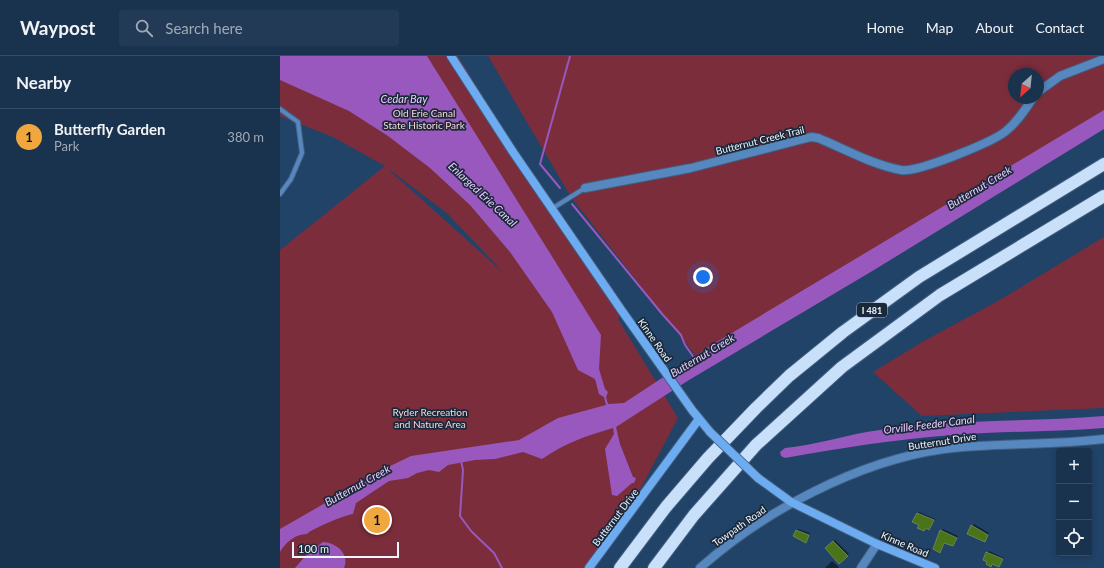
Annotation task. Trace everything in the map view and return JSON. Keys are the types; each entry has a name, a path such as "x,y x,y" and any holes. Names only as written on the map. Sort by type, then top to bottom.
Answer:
{"highway":[{"name":"I 481","path":"620,568 666,507 708,458 756,408 795,371 843,332 919,277 1104,164"},
{"name":"I 481","path":"654,568 694,515 756,444 842,367 940,295 1104,196"}],"street":[{"name":"Kinne Road","path":"451,56 552,208 653,355 699,420 710,432 758,478 791,502 877,544 935,568"},
{"path":"1044,88 1060,76 1104,58"},
{"name":"Butternut Creek Trail","path":"585,188 691,168 811,137 818,138 876,163 903,170 924,166 975,148 1005,132 1022,115 1029,104"},
{"name":"Butternut Drive","path":"589,568 699,420"},
{"name":"Butternut Drive","path":"791,502 837,481 904,457 936,451 987,445 1085,442 1104,439"},
{"name":"Towpath Road","path":"700,568 734,540 791,502"},
{"path":"861,568 877,544"}],"lane":[{"path":"280,109 298,122 302,153 291,178 280,194"},
{"path":"552,208 585,188"}],"green space":[{"name":"Ryder Recreation and Nature Area","path":"280,56 458,56 596,282 620,314 618,319 678,418 619,529 589,568 280,568 280,250 385,166 333,137 280,116","holes":["390,170 448,214 506,275"]},
{"path":"488,56 1104,56 1104,120 702,364 571,197"},
{"path":"1104,237 1104,408 922,416 873,372 924,341 998,301"}],"water":[{"path":"280,56 427,56 601,335 599,369 605,389 608,392 606,397 608,404 624,403 715,343 1104,110 1104,129 874,270 689,380 616,427 620,444 633,477 636,478 634,483 632,483 617,496 612,495 605,449 614,434 613,428 576,440 542,459 523,452 495,459 475,460 448,465 439,472 429,470 417,473 408,478 389,481 356,503 353,514 329,522 307,534 295,537 285,545 280,552 280,529 386,468 411,456 519,440 558,418 606,405 604,397 599,394 595,379 578,370 552,312 510,252 470,205 430,168 388,136 349,111 280,80"},
{"path":"1104,416 1104,428 932,437 869,444 785,458 781,456 780,452 785,448 908,426"},
{"path":"323,542 333,544 341,550 345,558 344,568 295,568 308,553"}],"building":[{"path":"917,513 934,520 929,530 926,528 924,531 917,528 919,525 912,522"},
{"path":"971,525 988,535 985,542 967,534"},
{"path":"796,530 809,535 806,543 793,536"},
{"path":"940,530 957,538 953,546 944,543 940,553 933,549"},
{"path":"833,541 848,556 839,564 825,548"},
{"path":"986,552 1003,559 999,567 992,564 991,567 986,564 987,562 983,560"}],"waterway":[{"path":"560,188 540,164 570,56"},
{"name":"Butternut Creek","path":"572,204 681,335 685,345 695,359"},
{"path":"461,461 463,470 460,516 471,531 494,553 502,568"}],"place":[{"name":"Butterfly Garden","path":"377,520"}],"water label":[{"name":"Cedar Bay","path":"404,98"},
{"name":"Enlarged Erie Canal","path":"483,194"},
{"name":"Orville Feeder Canal","path":"929,424"}],"park label":[{"name":"Old Erie Canal State Historic Park","path":"424,118"}]}
